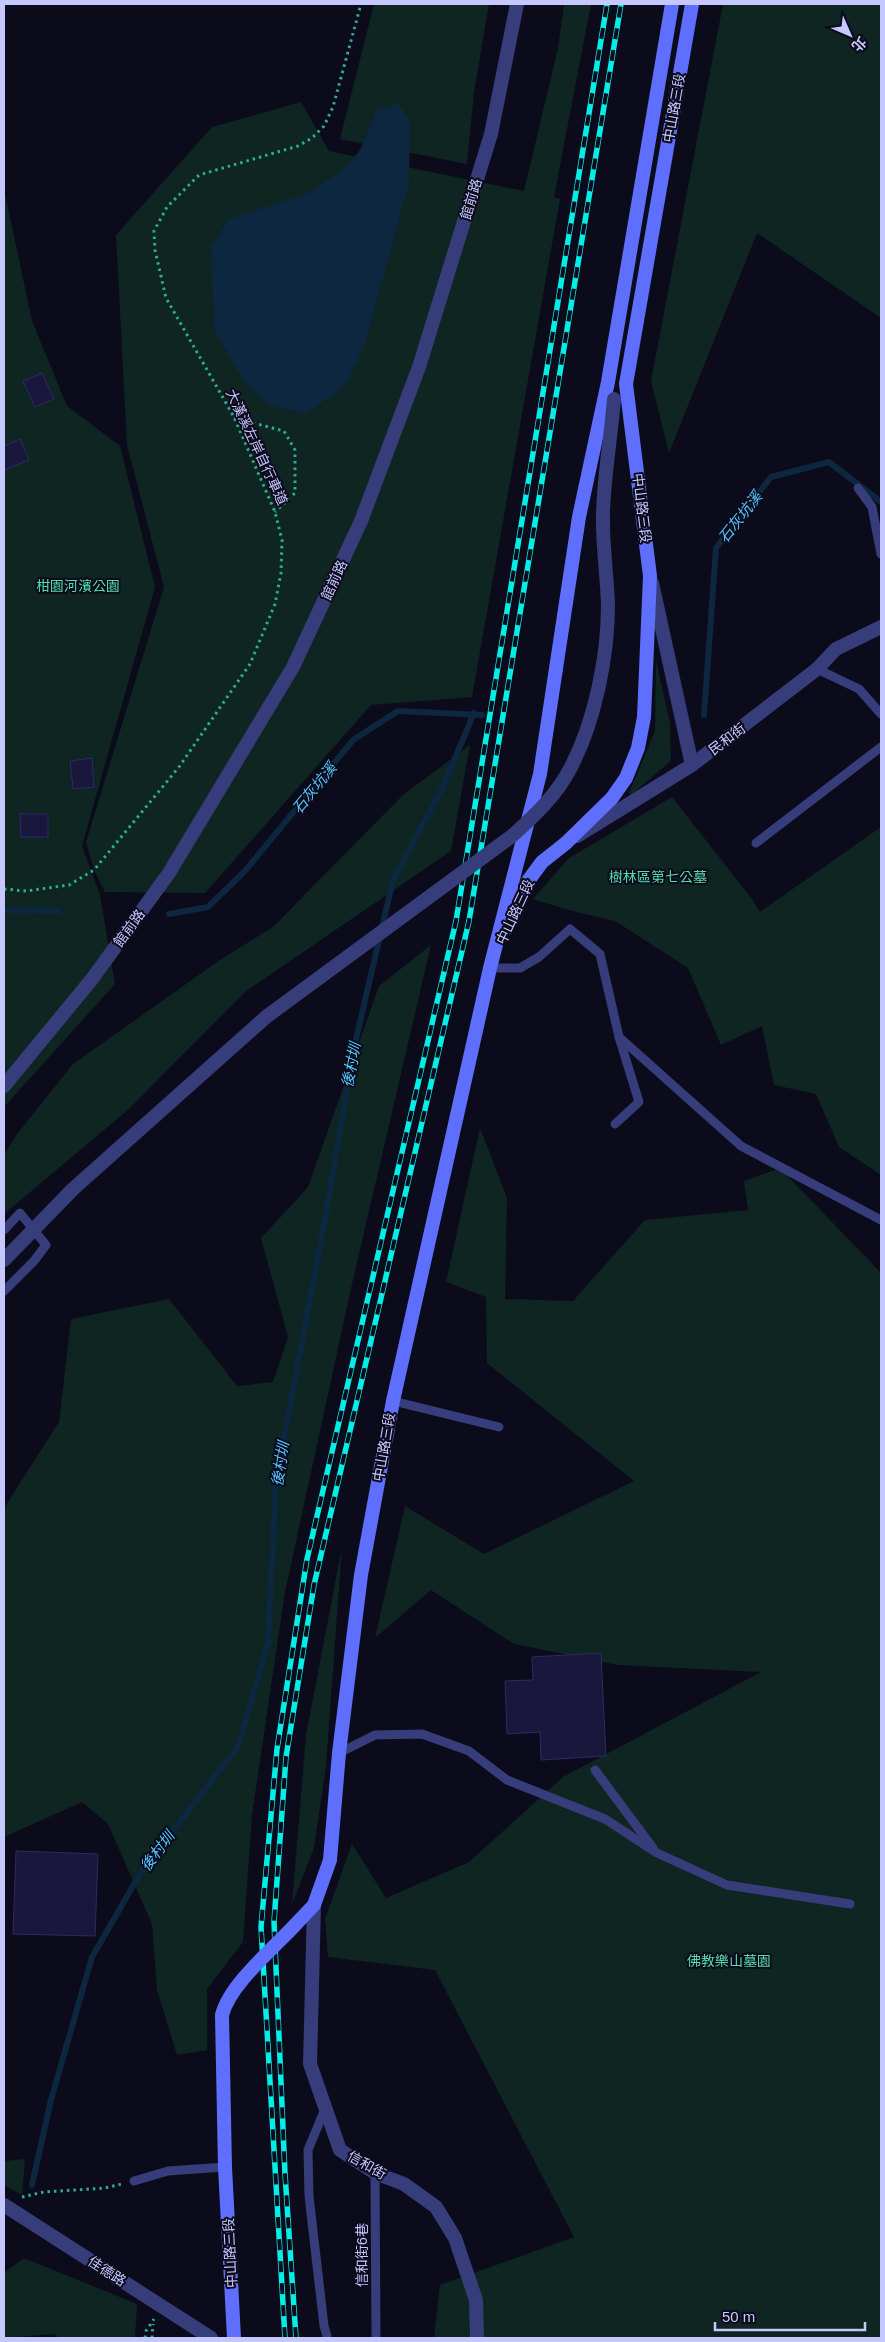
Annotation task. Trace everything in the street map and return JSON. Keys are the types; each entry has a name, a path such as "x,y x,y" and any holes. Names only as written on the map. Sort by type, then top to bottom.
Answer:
{"main road":[{"name":"中山路三段","path":"234,2338 225,2167 222,2015 226,2001 234,1988 314,1905 330,1860 339,1753 361,1575 393,1401 490,968 540,774 579,516 608,382 672,4"},
{"name":"中山路三段","path":"490,968 528,881 542,862 566,843 612,798 626,778 638,748 644,718 650,576 626,384 692,4"},
{"path":"608,382 614,399"},
{"path":"614,399 626,384"}],"street":[{"name":"館前路","path":"4,1086 92,979 168,873 297,658 361,521 419,367 491,134 517,4"},
{"path":"608,382 626,384"},
{"path":"4,1260 73,1189 266,1017 512,836 543,808 557,789 571,767 587,728 606,644 608,604 603,514 614,399"},
{"path":"650,576 692,765"},
{"name":"民和街","path":"566,843 692,765 817,669 836,649 881,628"},
{"name":"信和街","path":"314,1905 310,2064 340,2150 375,2174 404,2184 436,2207 456,2238 476,2300 478,2338"},
{"name":"佳德路","path":"8,2202 211,2338"}],"lane":[{"path":"858,488 872,507 881,554"},
{"path":"817,669 860,688 881,714"},
{"path":"756,843 881,747"},
{"path":"490,968 520,968 539,957 570,929 600,954 618,1037 639,1102 615,1124"},
{"path":"618,1037 741,1146 881,1220"},
{"path":"4,1230 20,1213 46,1245 34,1261 4,1291"},
{"path":"393,1401 499,1427"},
{"path":"339,1753 376,1735 422,1734 469,1751 508,1780 605,1819 657,1853 727,1885 850,1904"},
{"path":"595,1770 657,1853"},
{"path":"325,2109 308,2150 309,2196 324,2326 327,2336"},
{"path":"134,2181 168,2171 225,2167"},
{"name":"信和街6巷","path":"375,2174 376,2337"}],"path":[{"name":"大漢溪左岸自行車道","path":"4,889 26,891 69,885 94,870 179,767 250,664 275,604 281,573 282,540 275,512 234,418 166,298 155,250 154,231 167,207 199,175 298,146 312,138 324,126 333,107 361,4"},
{"path":"234,418 284,431 295,450 295,493 275,512"},
{"path":"8,2202 44,2192 104,2188 134,2181"},
{"path":"152,2338 156,2315"},
{"path":"145,2338 146,2331 153,2324"}],"green space":[{"path":"374,4 489,4 474,92 467,164 340,139"},
{"path":"564,4 591,4 554,197 560,199 472,697 371,705 205,893 105,892 94,870 86,842 164,587 127,445 116,235 212,127 301,102 329,151 524,191 558,48"},
{"path":"723,4 881,4 881,318 757,233 669,453 651,381"},
{"name":"柑園河濱公園","path":"4,189 32,321 67,406 120,446 155,587 82,846 100,895 115,984 4,1107"},
{"path":"656,661 670,723 671,761 631,795 629,793 655,731"},
{"path":"470,745 451,851 245,992 129,1109 4,1214 4,1155 17,1134 73,1064 220,960 273,927 404,794"},
{"name":"樹林區第七公墓","path":"672,797 752,899 760,912 881,827 881,1175 839,1147 816,1094 774,1085 762,1026 721,1045 688,968 615,921 533,899 569,858"},
{"path":"431,945 352,1284 285,1592 252,1815 243,1942 207,1989 207,2050 177,2055 157,1990 152,1924 108,1824 82,1802 4,1837 4,1508 59,1422 71,1319 169,1299 237,1386 273,1382 288,1337 261,1238 308,1187 379,986"},
{"name":"佛教樂山墓園","path":"480,1128 507,1198 505,1299 573,1301 645,1220 748,1210 744,1181 780,1168 881,1273 881,2338 434,2338 440,2285 574,2237 435,1970 328,1957 325,1919 352,1844 386,1898 469,1862 563,1777 761,1672 618,1665 514,1644 431,1590 375,1638 405,1506 484,1554 634,1481 487,1363 486,1297 446,1282"},
{"path":"342,1547 326,1766 314,1848 292,1904 306,1735"},
{"path":"25,2159 22,2195 4,2185 4,2161"},
{"path":"24,2258 137,2304 135,2338 59,2338 54,2334 4,2338 4,2273"}],"water":[{"path":"398,103 410,122 409,183 364,347 344,387 305,414 268,405 244,381 214,330 211,247 229,219 309,193 346,167 360,150 376,111"}],"building":[{"path":"42,373 54,399 35,407 23,381"},
{"path":"20,439 29,460 4,470 4,446"},
{"path":"92,758 94,787 73,789 70,761"},
{"path":"20,814 48,814 48,837 21,837"},
{"path":"601,1653 606,1756 541,1760 540,1732 507,1734 505,1681 533,1680 532,1657"},
{"path":"16,1851 98,1854 95,1936 13,1934"}],"waterway":[{"name":"石灰坑溪","path":"704,715 716,548 771,477 829,462 881,502"},
{"name":"石灰坑溪","path":"169,914 208,907 245,871 353,740 398,711 482,715"},
{"name":"後村圳","path":"32,2185 51,2100 92,1957 141,1872 238,1747 268,1643 276,1481 323,1230 354,1048 393,880 442,789 474,713"},
{"name":"石灰坑溪","path":"4,910 59,911"}],"railway":[{"path":"285,2338 261,1927 277,1749 307,1559 456,921 607,4"},
{"path":"296,2338 285,2174 274,1922 286,1757 314,1585 469,921 621,4"}]}
